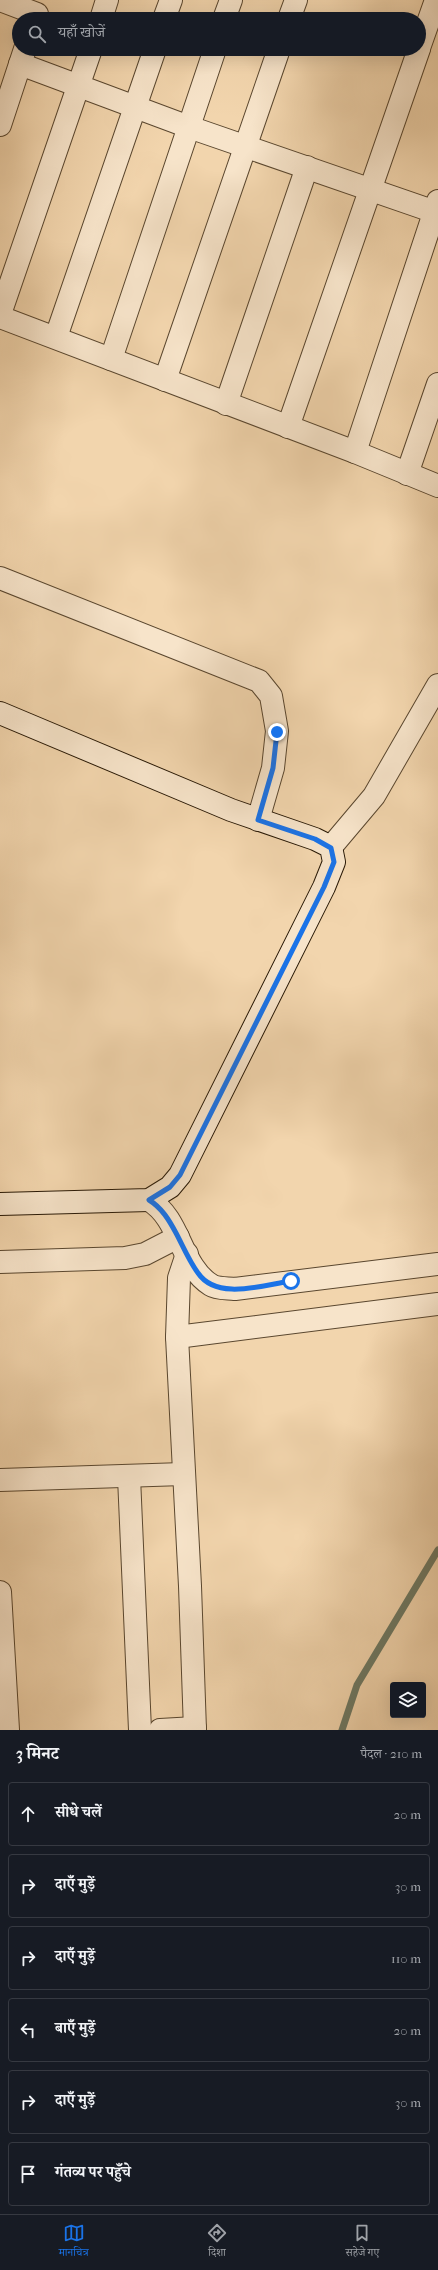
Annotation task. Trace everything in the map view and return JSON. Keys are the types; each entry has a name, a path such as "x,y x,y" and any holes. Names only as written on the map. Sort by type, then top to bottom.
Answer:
{"street":[{"path":"0,0 38,11"},
{"path":"103,12 107,0"},
{"path":"167,12 171,0"},
{"path":"227,12 231,0"},
{"path":"292,12 296,0"},
{"path":"426,29 436,0"},
{"path":"89,56 0,315 226,404 355,452 438,486"},
{"path":"56,337 153,56"},
{"path":"111,359 213,56"},
{"path":"165,380 277,56"},
{"path":"288,427 417,56"},
{"path":"0,125 23,57 78,86 136,108 371,189 437,208 355,452"},
{"path":"226,404 307,167"},
{"path":"407,474 438,384"},
{"path":"0,578 259,681 271,696 277,732 273,768 258,820"},
{"path":"331,848 374,796 438,685"},
{"path":"0,713 258,820 315,839 331,848 334,862 324,887 180,1175 170,1187 149,1200 0,1204"},
{"path":"149,1200 158,1205 198,1274 212,1286 235,1289 438,1264"},
{"path":"0,1262 125,1258 183,1246"},
{"path":"160,1730 195,1729 190,1586 176,1337 179,1278 183,1246"},
{"path":"176,1337 438,1304"},
{"path":"0,1480 129,1477 183,1474"},
{"path":"129,1477 140,1730"},
{"path":"0,1592 8,1730"}],"waterway":[{"path":"342,1730 357,1685 438,1550"}],"route":[{"path":"277,732 273,768 258,820 315,839 331,848 334,862 324,887 180,1175 170,1187 149,1200 158,1205 170,1221 198,1274 212,1286 235,1289 291,1281"}]}
